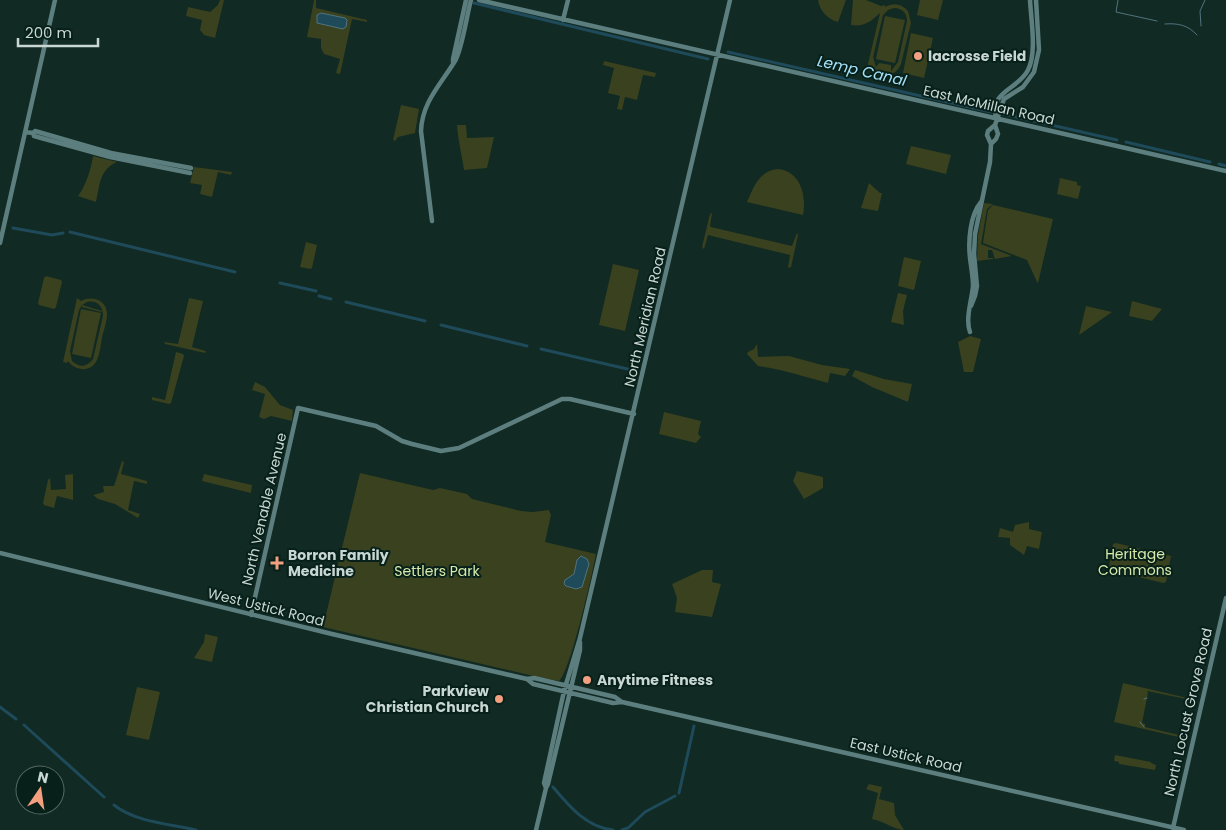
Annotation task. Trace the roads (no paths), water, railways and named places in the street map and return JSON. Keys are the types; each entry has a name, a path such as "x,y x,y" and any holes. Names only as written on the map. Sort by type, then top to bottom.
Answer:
{"main road":[{"path":"0,243 55,0"},
{"path":"453,64 466,0"},
{"path":"432,221 421,125 429,99 456,60 471,0"},
{"name":"East McMillan Road","path":"479,0 1226,171"},
{"path":"563,20 568,0"},
{"name":"North Meridian Road","path":"536,830 548,784 564,692 580,638 634,414 730,0"},
{"path":"991,144 998,134 995,125 995,106 998,98 1024,77 1031,64 1033,51 1030,0"},
{"path":"996,118 1004,99 1023,87 1031,78 1036,68 1038,50 1036,0"},
{"path":"970,332 968,319 977,292 974,247 991,144 987,135 988,131 995,125"},
{"path":"25,132 110,157 190,171"},
{"name":"North Venable Avenue","path":"251,614 298,408 376,426 406,443 446,451 458,448 562,399 570,399 634,414"},
{"name":"West Ustick Road","path":"0,552 527,680 533,684 571,693"},
{"name":"North Locust Grove Road","path":"1172,829 1226,598"},
{"name":"North Meridian Road","path":"549,771 571,693 580,650 580,638"},
{"name":"West Ustick Road","path":"527,680 534,678 566,686"},
{"name":"East Ustick Road","path":"566,686 615,697 622,702"},
{"name":"East Ustick Road","path":"571,693 613,703 622,702 1172,829 1184,830"}],"water":[{"path":"321,13 345,18 347,20 346,27 343,29 317,23 317,15"},
{"path":"581,556 587,559 589,564 582,587 576,589 566,586 564,584 565,580 574,574 577,560"}],"waterway":[{"path":"1118,0 1116,12 1157,21"},
{"path":"1201,26 1200,11 1205,0"},
{"name":"Lemp Canal","path":"474,3 708,59"},
{"path":"1165,24 1182,25 1197,35"},
{"name":"Lemp Canal","path":"728,52 991,112"},
{"name":"Lemp Canal","path":"1003,114 1117,140"},
{"name":"Lemp Canal","path":"1126,142 1210,162"},
{"name":"Lemp Canal","path":"1219,164 1226,166"},
{"path":"13,228 52,235 63,233"},
{"path":"70,232 235,272"},
{"path":"280,283 316,291"},
{"path":"319,296 331,299"},
{"path":"346,302 425,321"},
{"path":"441,325 527,346"},
{"path":"541,349 636,371"},
{"path":"0,707 16,719"},
{"path":"1140,722 1144,727"},
{"path":"24,725 104,797"},
{"path":"679,793 694,726"},
{"path":"553,787 586,820 594,825 613,830"},
{"path":"622,830 628,828 645,812 675,796"},
{"path":"114,805 122,811 142,819 196,830"}],"place":[{"name":"lacrosse Field","path":"918,56"},
{"name":"Borron Family Medicine","path":"277,563"},
{"name":"Anytime Fitness","path":"587,680"},
{"name":"Parkview Christian Church","path":"499,699"}],"park label":[{"name":"Heritage Commons","path":"1135,562"},
{"name":"Settlers Park","path":"437,571"}]}
